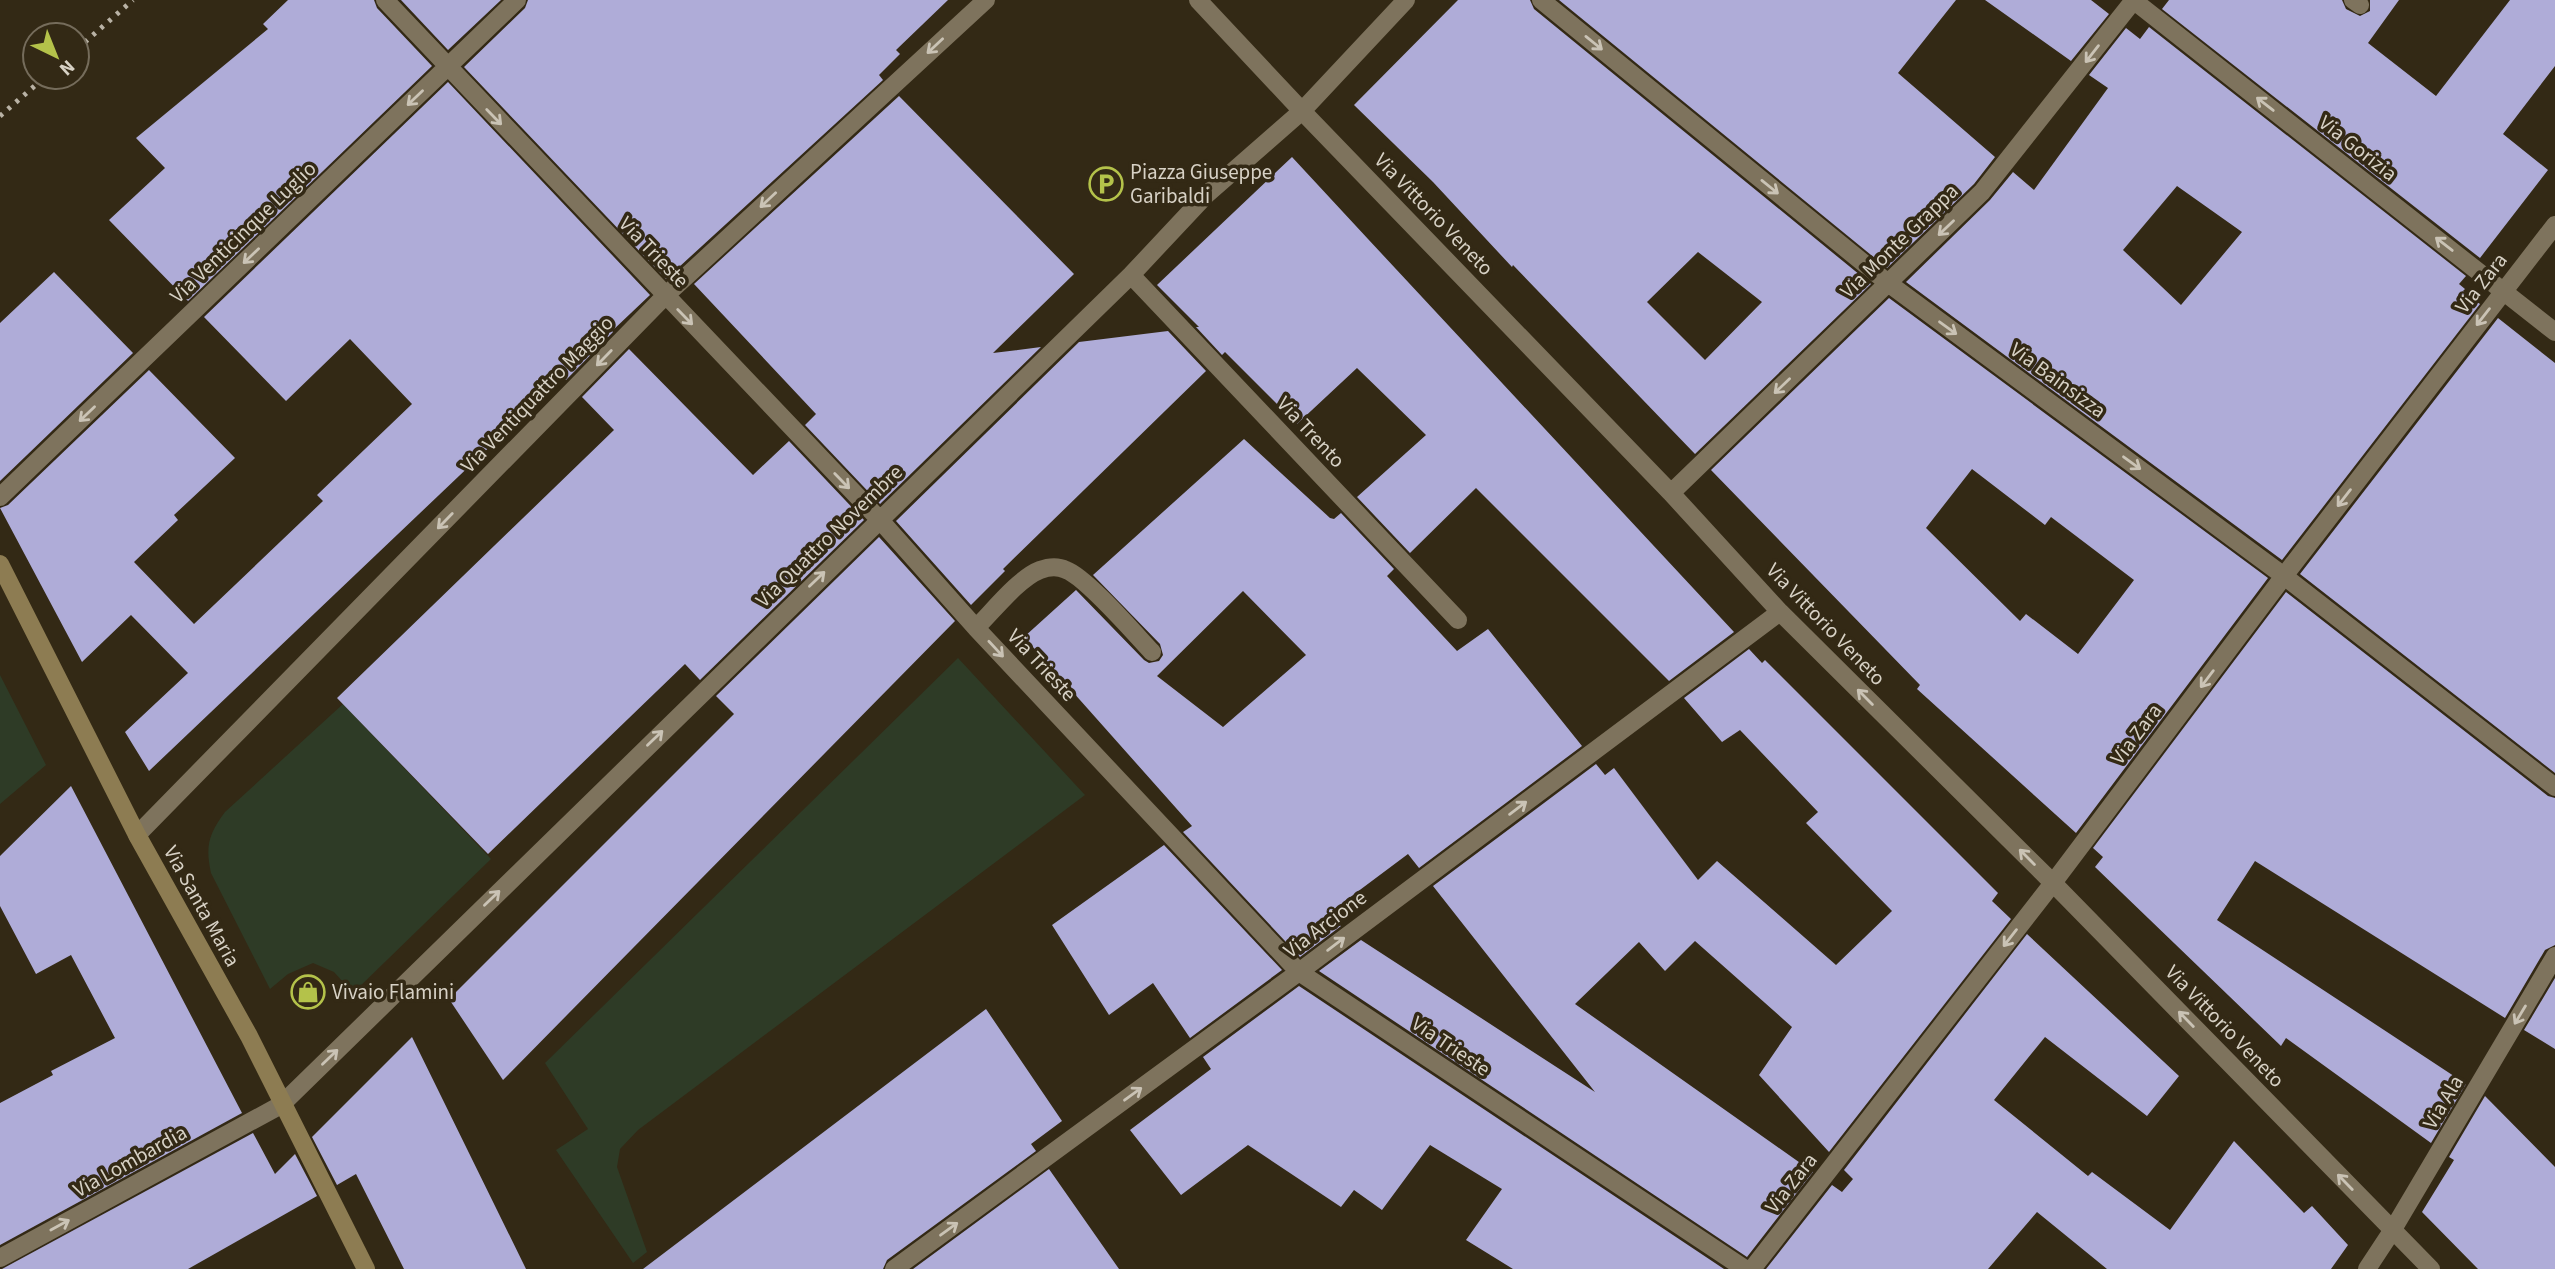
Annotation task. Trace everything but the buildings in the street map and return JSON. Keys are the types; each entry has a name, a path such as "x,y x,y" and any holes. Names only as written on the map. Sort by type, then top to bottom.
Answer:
{"main road":[{"name":"Via Santa Maria","path":"0,564 137,835 248,1036 366,1269"}],"street":[{"name":"Via Trieste","path":"385,0 879,519 976,628 1299,972 1745,1269"},
{"name":"Via Venticinque Luglio","path":"0,497 517,0"},
{"name":"Via Ventiquattro Maggio","path":"137,835 665,296 986,0"},
{"name":"Via Vittorio Veneto","path":"1198,0 1671,493 1780,612 2053,883 2431,1269"},
{"name":"Via Quattro Novembre","path":"281,1105 1131,275 1206,195 1302,111 1406,0"},
{"name":"Via Bainsizza","path":"1541,0 1888,283 2284,576 2555,787"},
{"name":"Via Monte Grappa","path":"1671,493 1990,183 2133,0"},
{"name":"Via Gorizia","path":"2133,0 2555,332"},
{"name":"Via Zara","path":"1752,1269 2053,883 2284,576 2555,225"},
{"name":"Via Trento","path":"1131,275 1458,620"},
{"name":"Via Trieste","path":"976,628 1024,580 1038,570 1053,567 1067,570 1082,580 1152,652"},
{"name":"Via Arcione","path":"894,1269 1299,972 1780,612"},
{"name":"Via Ala","path":"2367,1269 2555,956"},
{"name":"Via Lombardia","path":"0,1258 281,1105"}],"green space":[{"path":"958,658 1085,795 638,1130 620,1149 617,1167 647,1252 633,1263 556,1150 588,1129 545,1063"},
{"path":"0,675 46,765 0,804"},
{"path":"343,704 491,859 353,993 334,972 313,963 288,974 270,989 211,873 208,855 210,840 225,812"}],"railway":[{"path":"91,37 133,0"},
{"path":"0,116 29,91"}],"place":[{"name":"Piazza Giuseppe Garibaldi","path":"1106,184"},
{"name":"Vivaio Flamini","path":"308,992"}]}
